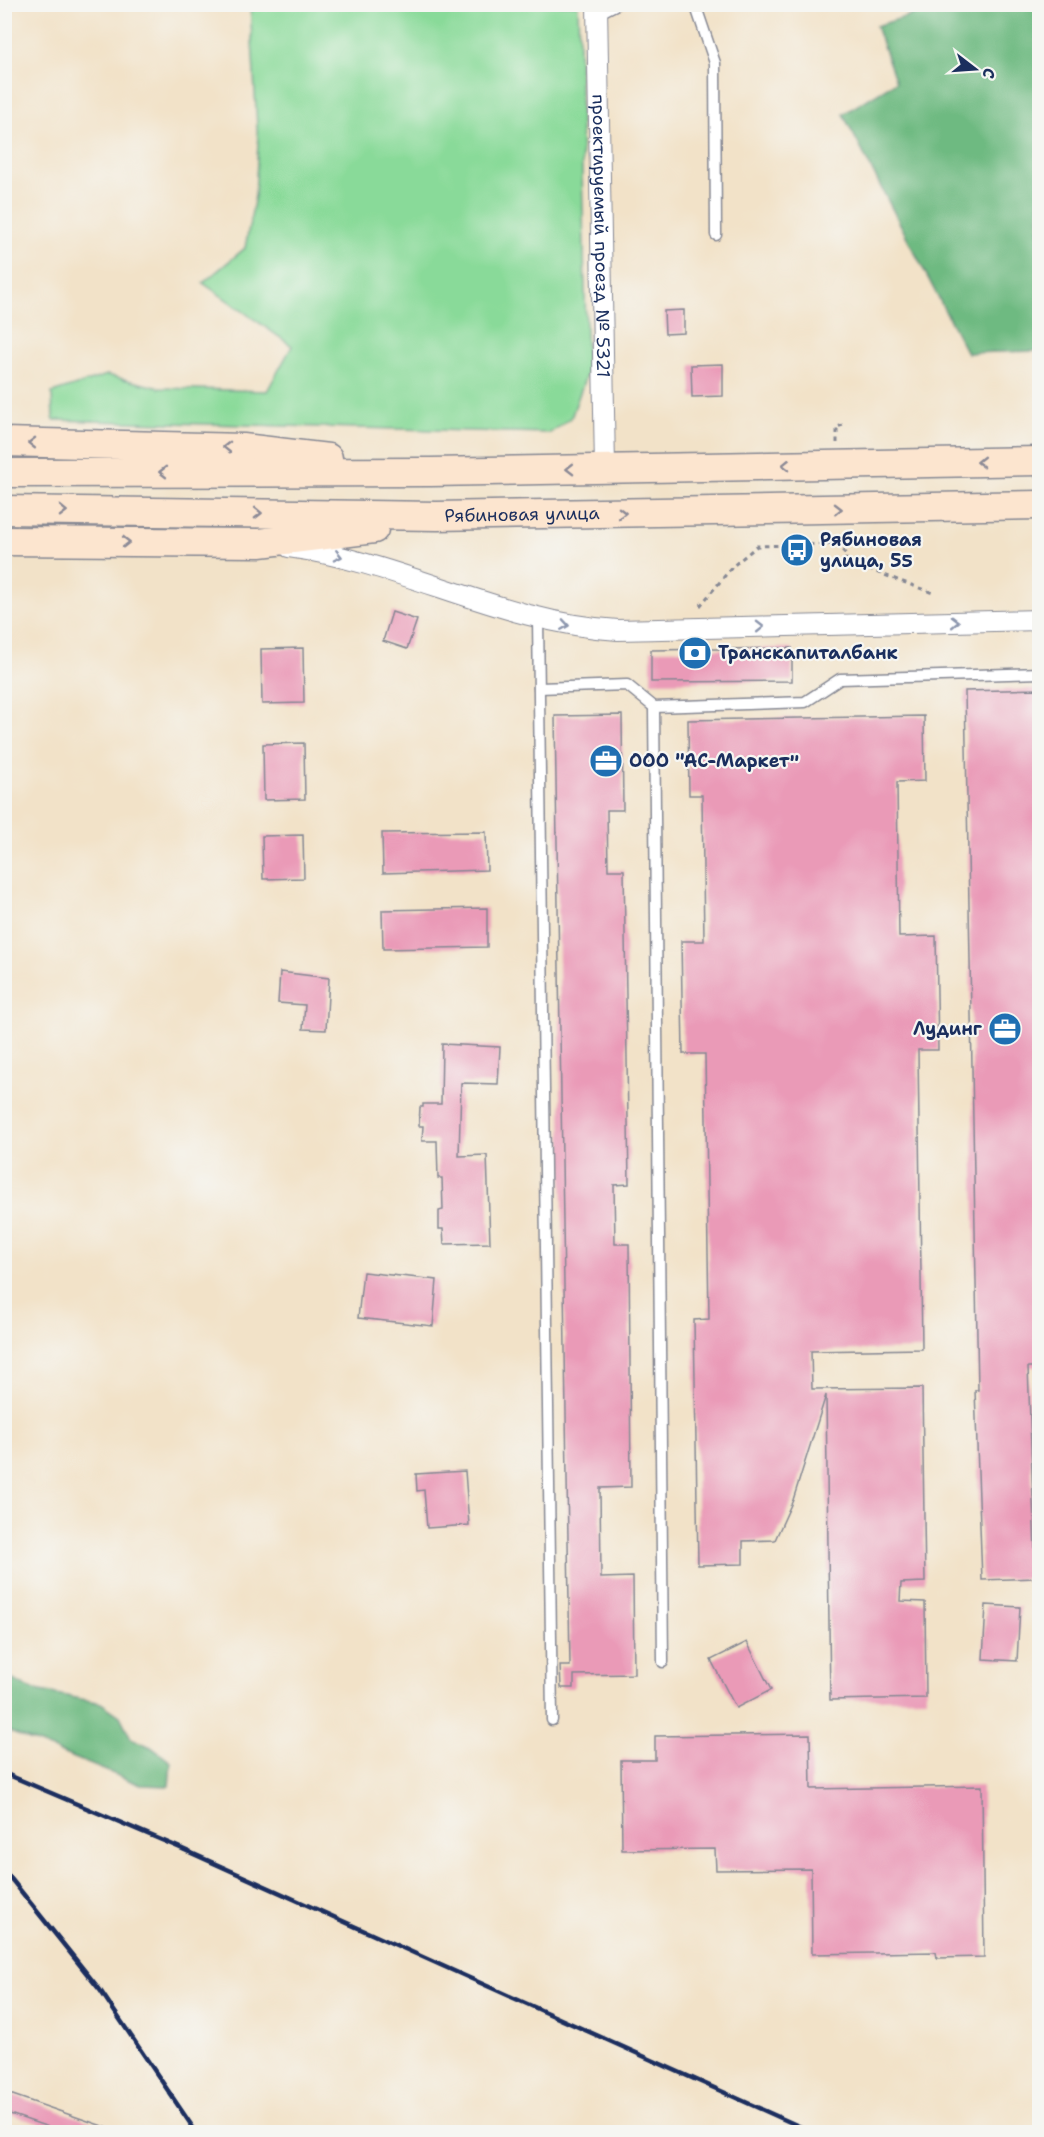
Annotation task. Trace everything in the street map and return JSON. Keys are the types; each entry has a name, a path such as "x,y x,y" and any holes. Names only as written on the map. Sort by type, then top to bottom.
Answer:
{"main road":[{"path":"4,442 243,448 431,472"},
{"path":"4,473 431,472 1040,461"},
{"name":"Рябиновая улица","path":"4,510 437,516 1040,505"},
{"path":"4,541 260,543 360,532 437,516"}],"street":[{"name":"проектируемый проезд № 5321","path":"597,9 605,469"},
{"path":"260,543 313,550 362,562 538,618 584,627 618,630 1040,620"}],"lane":[{"path":"597,9 617,4"},
{"path":"695,4 714,63 716,235"},
{"path":"538,618 552,1720"},
{"path":"539,688 627,685 654,706 805,702 840,679 1040,673"},
{"path":"654,706 663,1662"}],"path":[{"path":"837,444 837,427 843,425"},
{"path":"700,606 734,566 757,546 836,544 848,554 846,561 933,593"}],"green space":[{"path":"250,5 578,5 587,373 571,418 550,433 53,420 52,393 107,375 160,388 267,391 292,346 203,283 245,248 255,196 258,144"},
{"path":"917,5 1039,5 1039,351 967,353 843,114 896,82 876,26 918,13"},
{"path":"5,1676 31,1689 101,1703 120,1716 131,1738 151,1747 171,1762 169,1786 141,1785 5,1730"}],"building":[{"path":"684,310 684,333 665,334 664,311"},
{"path":"723,364 723,396 692,397 691,365"},
{"path":"392,612 417,620 407,649 383,641"},
{"path":"303,648 304,703 262,704 261,649"},
{"path":"792,648 792,681 651,682 651,650"},
{"name":"Лудинг","path":"1040,689 1040,1367 1028,1367 1036,1578 982,1580 975,1390 978,1390 965,691"},
{"path":"622,715 623,810 607,810 608,870 624,870 629,1184 614,1185 615,1244 629,1244 631,1487 600,1488 601,1578 633,1577 634,1674 574,1675 574,1688 561,1688 560,1666 570,1666 555,716"},
{"path":"924,716 925,781 897,782 899,937 936,936 938,1050 918,1050 922,1349 811,1351 812,1389 922,1388 925,1582 901,1583 900,1601 925,1602 926,1698 830,1700 826,1395 793,1500 775,1540 743,1541 743,1564 698,1565 694,1320 709,1319 705,1054 683,1054 681,941 704,941 702,795 689,795 688,720"},
{"path":"304,743 305,799 264,800 263,744"},
{"path":"486,832 487,870 383,873 382,833"},
{"path":"303,835 304,878 263,879 262,836"},
{"path":"487,908 487,947 383,949 382,910"},
{"path":"280,972 329,978 326,1030 303,1029 305,1005 278,1003"},
{"path":"442,1044 500,1047 498,1084 461,1083 459,1156 487,1155 490,1243 444,1244 443,1229 439,1229 439,1211 443,1210 442,1178 438,1178 437,1141 422,1141 423,1126 419,1126 420,1107 423,1107 423,1104 441,1104"},
{"path":"363,1272 437,1280 433,1326 358,1318"},
{"path":"465,1471 469,1525 427,1528 424,1490 417,1491 416,1474"},
{"path":"986,1605 1020,1607 1017,1661 983,1659"},
{"path":"747,1642 771,1690 736,1708 711,1660"},
{"path":"810,1734 811,1789 982,1786 984,1957 937,1958 936,1952 812,1954 811,1869 716,1870 715,1849 622,1850 621,1760 655,1760 655,1736"},
{"path":"4,2092 114,2130 113,2133 66,2133 4,2112"}],"railway":[{"path":"4,1773 178,1847 812,2132"},
{"path":"4,1870 100,1990 196,2132"}],"place":[{"name":"Рябиновая улица, 55","path":"797,550"},
{"name":"Транскапиталбанк","path":"695,653"},
{"name":"ООО \"АС-Маркет\"","path":"606,761"},
{"name":"Лудинг","path":"1005,1029"}]}
